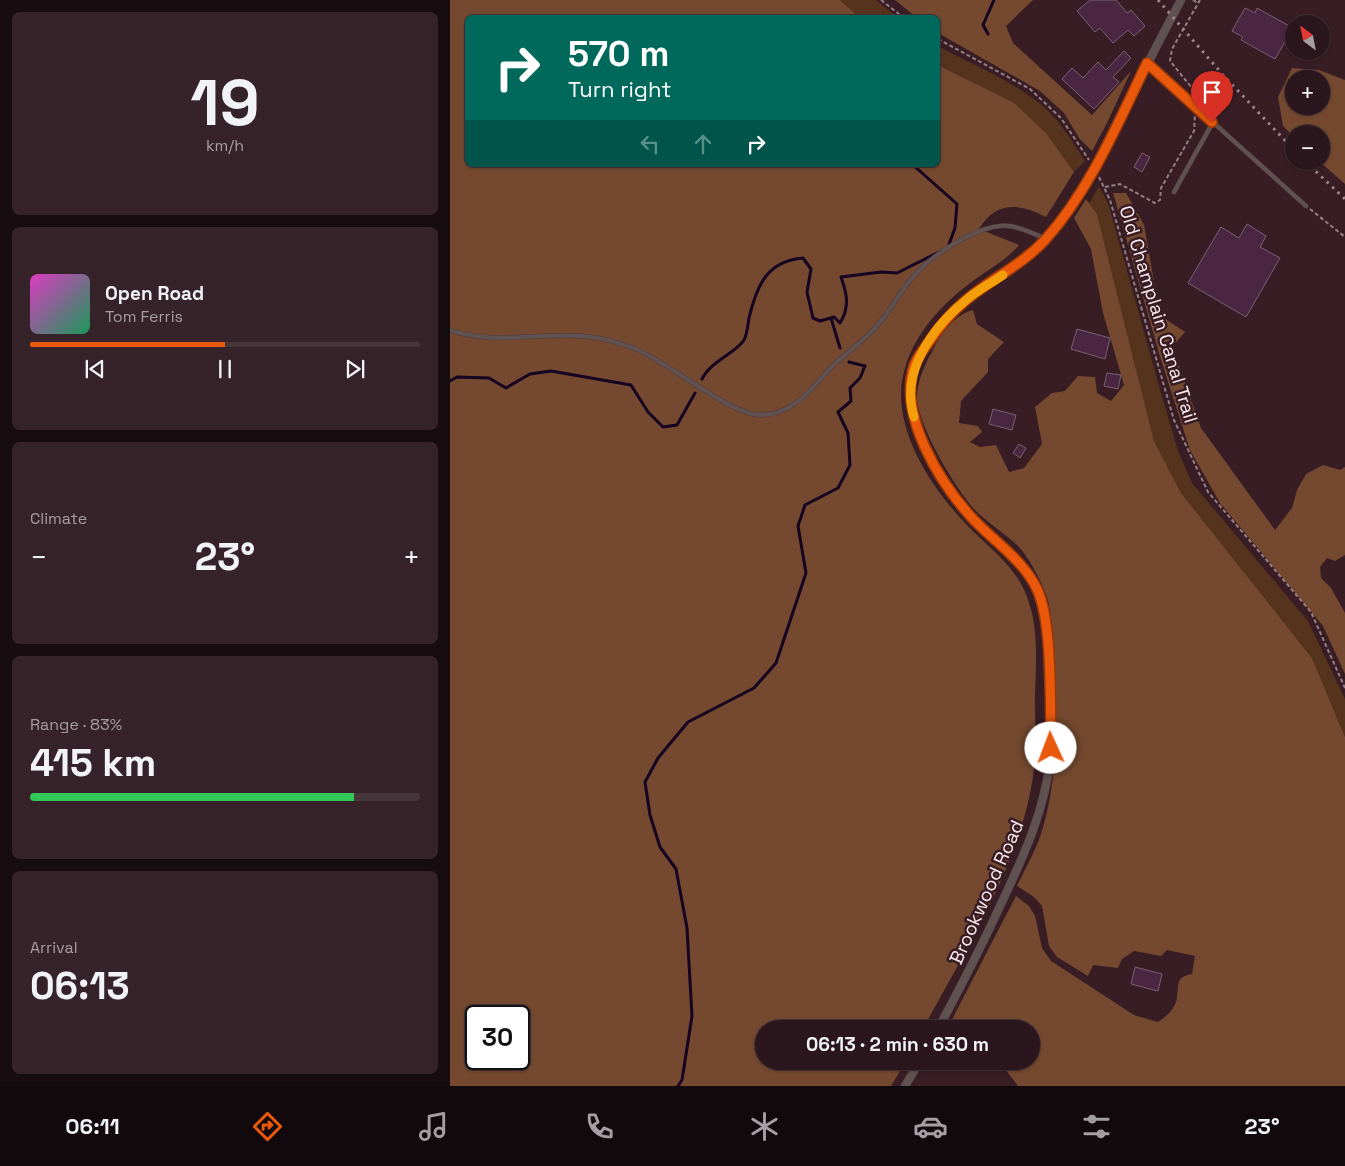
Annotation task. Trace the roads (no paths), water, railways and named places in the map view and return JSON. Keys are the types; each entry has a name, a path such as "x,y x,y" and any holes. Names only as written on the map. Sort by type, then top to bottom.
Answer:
{"street":[{"name":"Brookwood Road","path":"943,1020 970,970 1031,839 1045,787 1051,748 1048,674 1044,615 1038,590 1011,554 964,510 946,483 920,436 912,412 914,366 944,322 964,301 1022,263 1046,239 1094,168 1181,0"},
{"path":"905,1086 915,1070"}],"lane":[{"path":"1147,63 1306,206"},
{"path":"1174,192 1212,122"},
{"path":"450,330 491,338 581,336 611,341 645,353 743,410 762,415 786,408 809,394 834,366 877,326 912,278 936,254 958,241 994,226 1010,226 1046,239"}],"waterway":[{"path":"988,34 983,25 994,0"},
{"path":"915,167 957,204 955,228 948,247"},
{"path":"702,379 706,372 744,340 752,306 760,285 772,270 780,264 803,258 811,269 807,292 813,318 820,321 834,317 840,323 847,300 841,277 881,272 897,273 943,250"},
{"path":"831,318 840,348"},
{"path":"678,1086 682,1080 692,1016 687,928 676,869 660,847 650,815 645,782 658,758 688,722 754,688 776,663 806,573 798,526 805,505 838,488 850,465 848,433 838,412 851,401 850,388 860,378 865,366 849,362"},
{"path":"450,381 457,377 489,378 506,388 530,374 551,371 631,385 648,412 663,427 677,425 695,393"}],"railway":[{"path":"1158,0 1224,76 1285,140"},
{"path":"1314,170 1345,199"}]}
